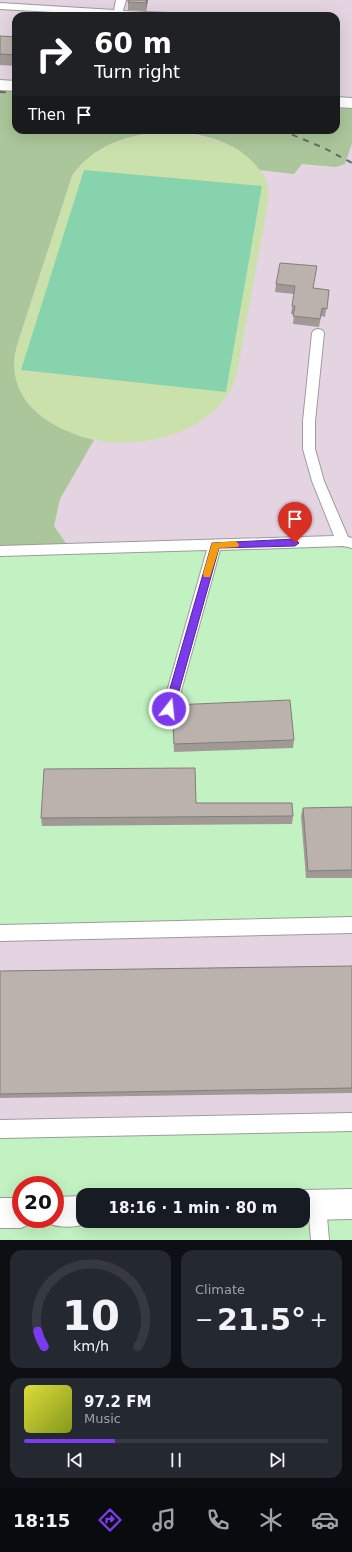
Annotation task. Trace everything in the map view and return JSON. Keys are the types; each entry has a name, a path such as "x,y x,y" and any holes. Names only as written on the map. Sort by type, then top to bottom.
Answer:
{"street":[{"path":"0,85 12,86"},
{"path":"340,102 352,103"},
{"path":"310,1205 352,1204"},
{"path":"64,1212 76,1211"},
{"path":"0,1213 12,1213"}],"lane":[{"path":"118,12 121,0"},
{"path":"0,6 101,12"},
{"path":"0,551 347,542 318,481 309,449 309,420 318,333"},
{"path":"169,709 216,545"},
{"path":"0,933 352,925"},
{"path":"0,1129 352,1122"},
{"path":"310,1205 320,1240"}],"shaded area":[{"path":"0,0 352,0 352,1240 0,1240"}],"green space":[{"path":"0,85 12,86 12,134 148,134 125,138 104,147 86,160 72,176 17,345 14,364 16,381 23,396 33,409 45,419 60,428 94,440 60,499 54,526 70,549 0,551"},
{"path":"340,102 352,103 352,143 345,164 336,167 302,164 294,174 260,170 239,150 216,139 194,134 340,134"},
{"path":"145,134 187,134 217,141 234,148 249,157 260,169 267,184 268,203 236,378 215,409 184,430 146,441 106,442 68,433 38,415 18,388 14,353 70,182 86,159 97,151 122,139"},
{"path":"84,170 262,186 226,392 21,370"},
{"path":"352,543 352,925 0,933 0,551"},
{"path":"352,1122 352,1240 0,1240 0,1129"}],"building":[{"path":"128,0 146,0 146,3 128,2"},
{"path":"0,36 12,37 12,55 0,54"},
{"path":"280,263 317,266 313,288 329,290 327,309 322,308 320,319 293,316 295,306 292,306 295,286 276,284"},
{"path":"290,700 294,740 174,744 172,705"},
{"path":"195,768 196,803 292,803 293,816 41,818 44,769"},
{"path":"352,807 352,870 308,871 303,808"},
{"path":"352,966 352,1088 0,1094 0,971"}],"railway":[{"path":"0,92 12,93"},
{"path":"291,134 324,148 352,163"}],"slow traffic":[{"path":"207,574 216,545 235,544"}],"route":[{"path":"169,709 216,545 295,543"}]}
